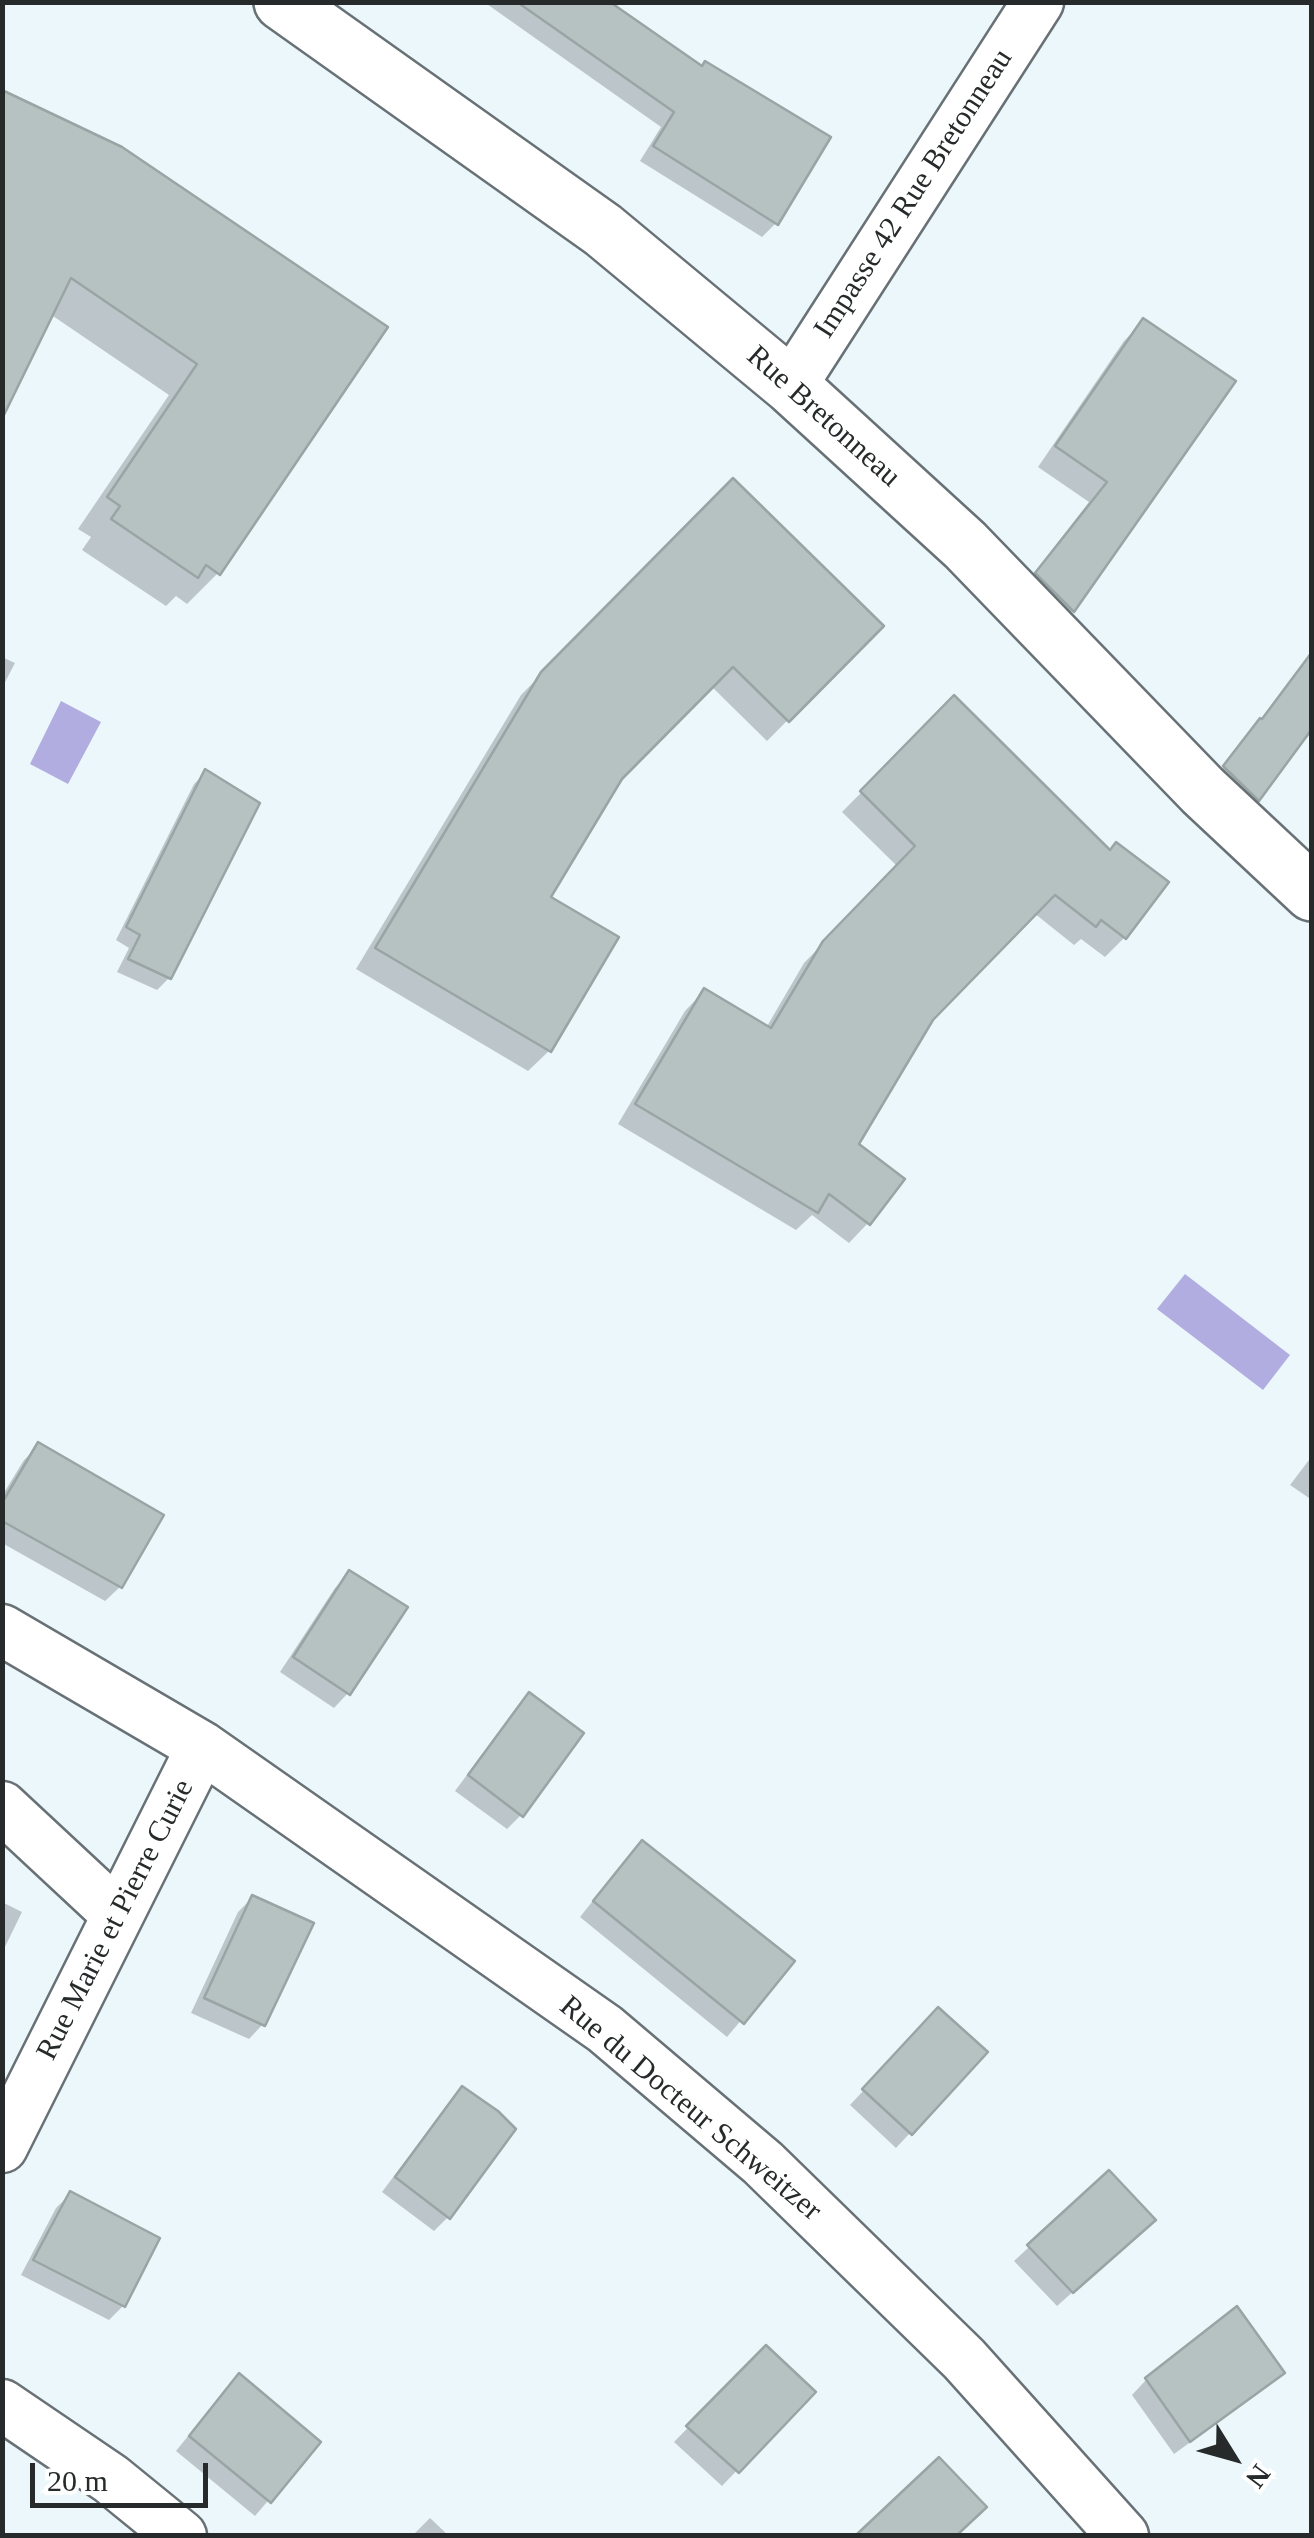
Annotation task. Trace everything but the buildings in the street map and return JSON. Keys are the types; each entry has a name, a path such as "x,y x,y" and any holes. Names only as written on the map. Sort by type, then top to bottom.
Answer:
{"street":[{"name":"Rue Bretonneau","path":"282,2 603,230 791,386 965,544 1203,791 1312,893"},
{"name":"Impasse 42 Rue Bretonneau","path":"791,386 1038,2"},
{"name":"Rue du Docteur Schweitzer","path":"2,1630 202,1747 605,2029 764,2163 964,2359 1123,2536"},
{"name":"Rue Marie et Pierre Curie","path":"2,2147 202,1747"},
{"path":"2,1807 118,1915"},
{"path":"2,2405 110,2479 182,2536"}],"shaded area":[{"path":"61,701 101,722 68,784 30,764"},
{"path":"1185,1274 1290,1355 1263,1390 1157,1309"}]}
